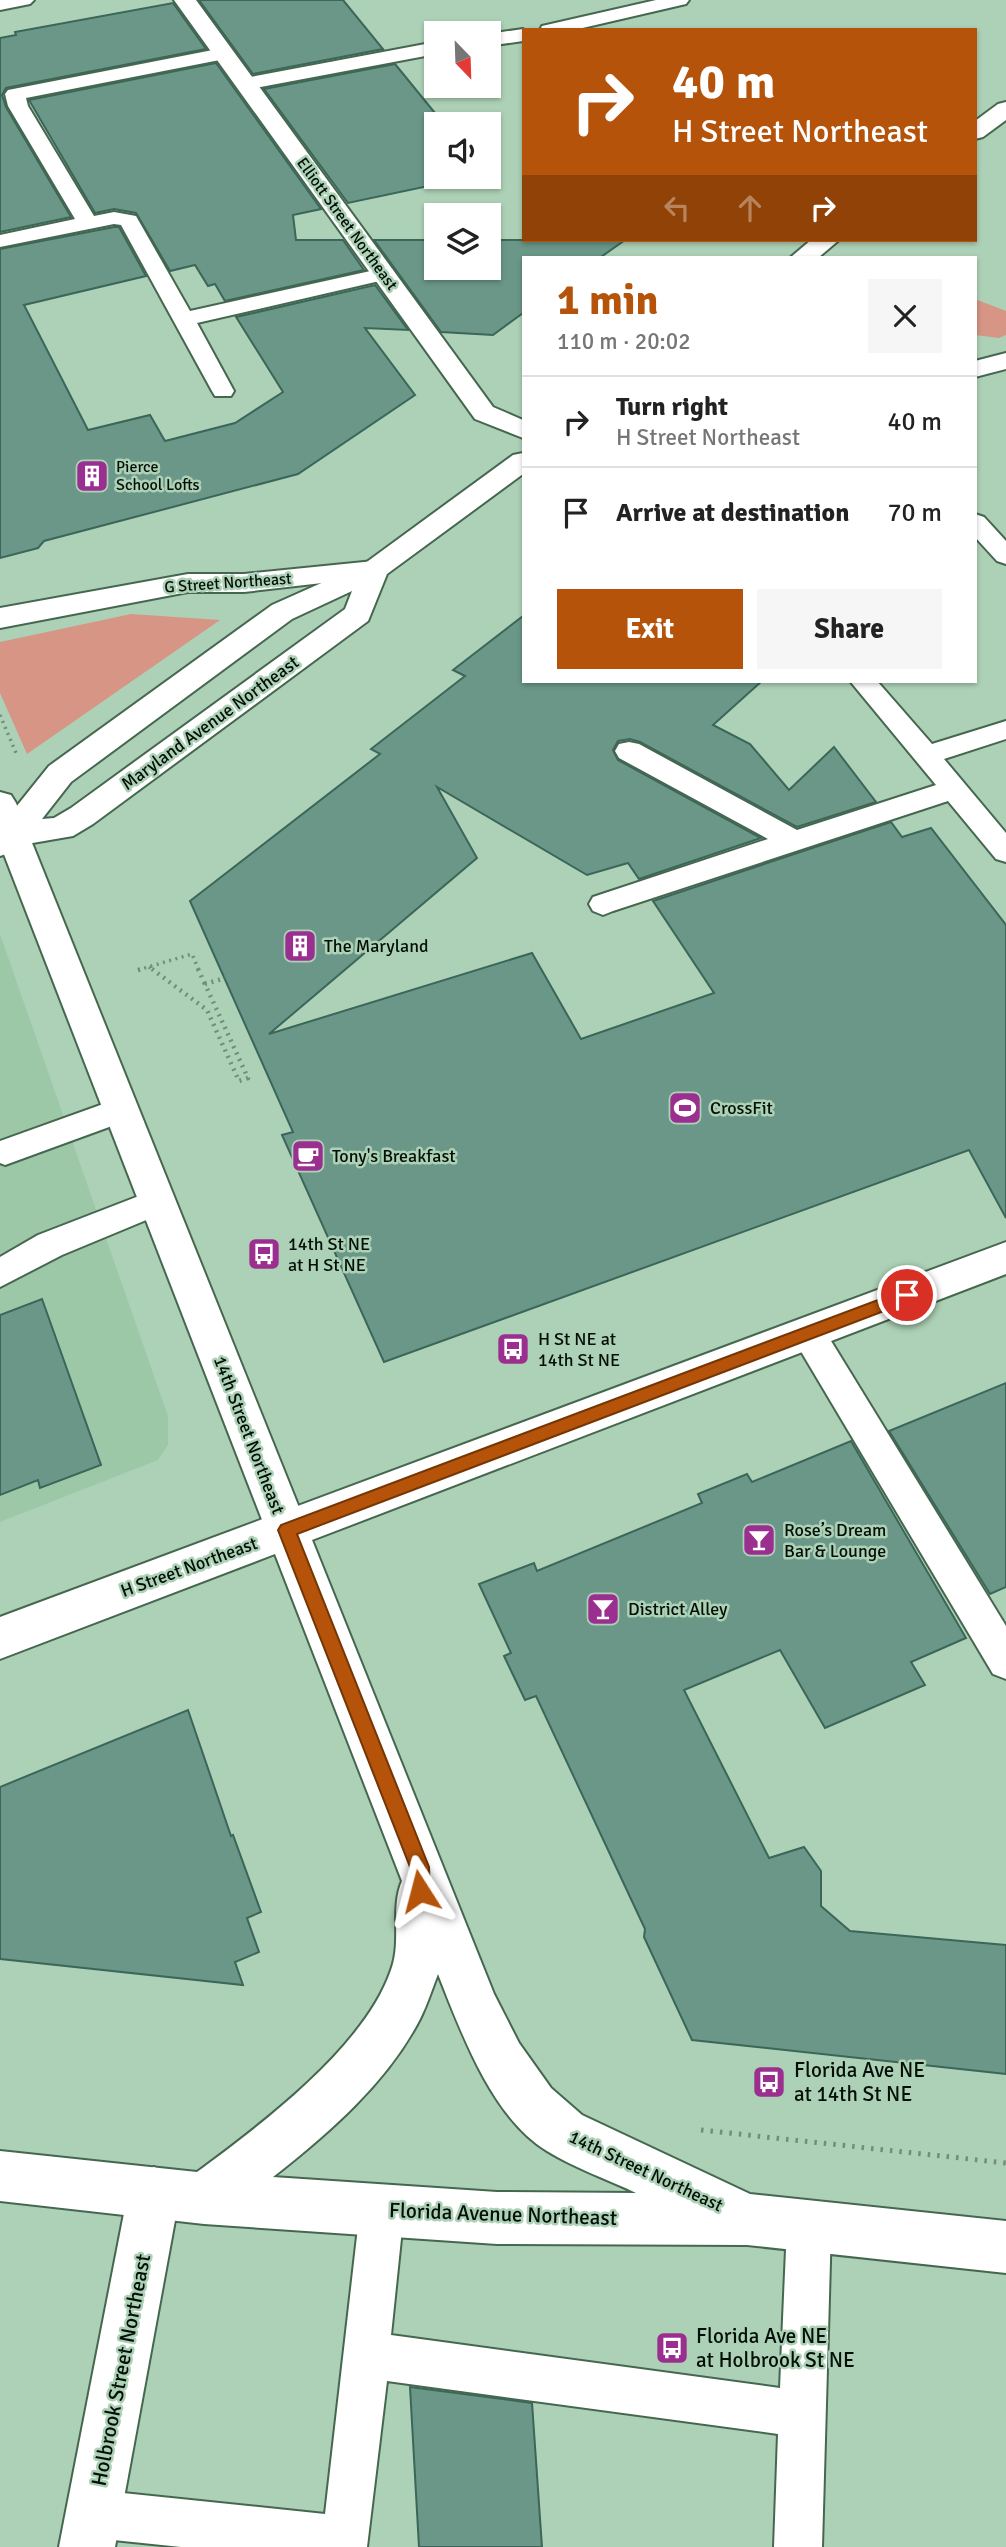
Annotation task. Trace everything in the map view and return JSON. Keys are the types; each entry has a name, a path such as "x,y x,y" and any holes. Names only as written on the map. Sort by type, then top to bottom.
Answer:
{"main road":[{"path":"0,4 23,0"},
{"name":"Elliott Street Northeast","path":"185,0 484,413 522,430"},
{"path":"977,131 1006,109"},
{"path":"804,256 824,242"},
{"path":"977,351 1006,351"},
{"path":"977,368 1006,361"},
{"path":"4,827 60,774 282,612 374,570 522,462"},
{"name":"G Street Northeast","path":"0,618 188,583 244,583 374,570"},
{"name":"Maryland Avenue Northeast","path":"4,827 62,828 110,797 358,614 374,570"},
{"name":"14th Street Northeast","path":"4,827 158,1202 477,2011 502,2060 533,2106 564,2133 747,2219"},
{"name":"H Street Northeast","path":"0,1638 1006,1258"},
{"path":"179,2195 269,2150 352,2071 400,2010 416,1969 422,1937 419,1867"},
{"name":"Florida Avenue Northeast","path":"0,2176 179,2195 497,2218 747,2219 1006,2247"},
{"name":"Holbrook Street Northeast","path":"90,2530 179,2195"}],"lane":[{"path":"558,28 680,0"},
{"path":"501,38 522,35"},
{"path":"245,84 424,49"},
{"path":"88,223 18,106 15,94 223,54"},
{"path":"0,241 114,218 129,220 223,391"},
{"path":"184,319 384,274"},
{"path":"977,524 1005,554"},
{"path":"977,561 1005,554"},
{"path":"865,683 1006,852"},
{"path":"926,755 1006,730"},
{"path":"629,751 793,841"},
{"path":"603,904 954,789"},
{"path":"2,1152 120,1110"},
{"path":"0,1273 50,1245 158,1202"},
{"path":"808,1333 1006,1661"},
{"path":"90,2530 346,2540 382,2210"},
{"path":"798,2547 809,2226"},
{"path":"366,2355 803,2414"}],"path":[{"path":"138,971 149,967 192,954 248,1078 239,1081 207,1010 149,967"},
{"path":"205,984 225,978"},
{"path":"693,2129 1006,2163"}],"shaded area":[{"path":"977,300 1006,311 1006,335 999,338 977,335"},
{"path":"131,614 220,620 27,754 0,693 0,642"},
{"path":"0,934 168,1416 168,1445 158,1460 0,1522"}],"building":[{"path":"199,0 343,0 383,49 253,74"},
{"path":"173,3 206,49 6,88 2,95 6,107 71,217 0,232 0,38 16,35 15,32"},
{"path":"216,63 321,209 293,215 296,240 343,240 364,270 225,301 215,284 208,286 195,265 170,271 136,213 114,209 95,213 29,100"},
{"path":"395,64 434,112 424,112 424,187 348,203 264,89"},
{"path":"119,227 146,276 24,305 88,430 150,415 165,441 235,423 283,392 236,317 375,285 408,330 365,328 415,395 298,474 44,541 38,548 0,558 0,249"},
{"path":"374,240 424,240 424,280 501,280 501,240 622,242 602,256 522,256 522,314 493,335 441,332"},
{"path":"522,617 522,683 760,683 713,725 750,744 789,790 834,747 876,802 797,827 640,742 630,739 618,741 613,750 618,760 761,838 639,879 628,863 587,875 437,787 477,858 269,1034 532,953 581,1039 714,993 653,901 891,822 902,837 931,828 1006,925 1006,1218 969,1150 384,1362 282,1135 293,1132 190,901 380,754 371,749 465,676 453,670"},
{"path":"42,1299 101,1465 40,1488 38,1480 0,1495 0,1315"},
{"path":"1006,1383 1006,1587 990,1594 889,1431"},
{"path":"851,1441 966,1638 911,1662 925,1685 825,1728 780,1650 684,1690 769,1858 804,1847 821,1871 821,1906 850,1931 1006,1945 1006,2074 692,2040 644,1937 645,1929 536,1696 525,1700 504,1656 511,1653 479,1584 534,1563 537,1571 702,1503 698,1494 747,1474 752,1482"},
{"path":"188,1710 231,1836 233,1835 261,1912 247,1918 259,1952 235,1962 243,1985 0,1959 0,1787"},
{"path":"410,2387 532,2403 542,2547 419,2547"}],"place":[{"name":"Pierce School Lofts","path":"92,476"},
{"name":"The Maryland","path":"300,946"},
{"name":"CrossFit","path":"685,1108"},
{"name":"Tony's Breakfast","path":"308,1156"},
{"name":"14th St NE at H St NE","path":"264,1254"},
{"name":"H St NE at 14th St NE","path":"513,1349"},
{"name":"Rose’s Dream Bar & Lounge","path":"759,1540"},
{"name":"District Alley","path":"603,1609"},
{"name":"Florida Ave NE at 14th St NE","path":"769,2082"},
{"name":"Florida Ave NE at Holbrook St NE","path":"672,2348"}],"route":[{"path":"420,1891 419,1867 287,1530 907,1295"}]}
